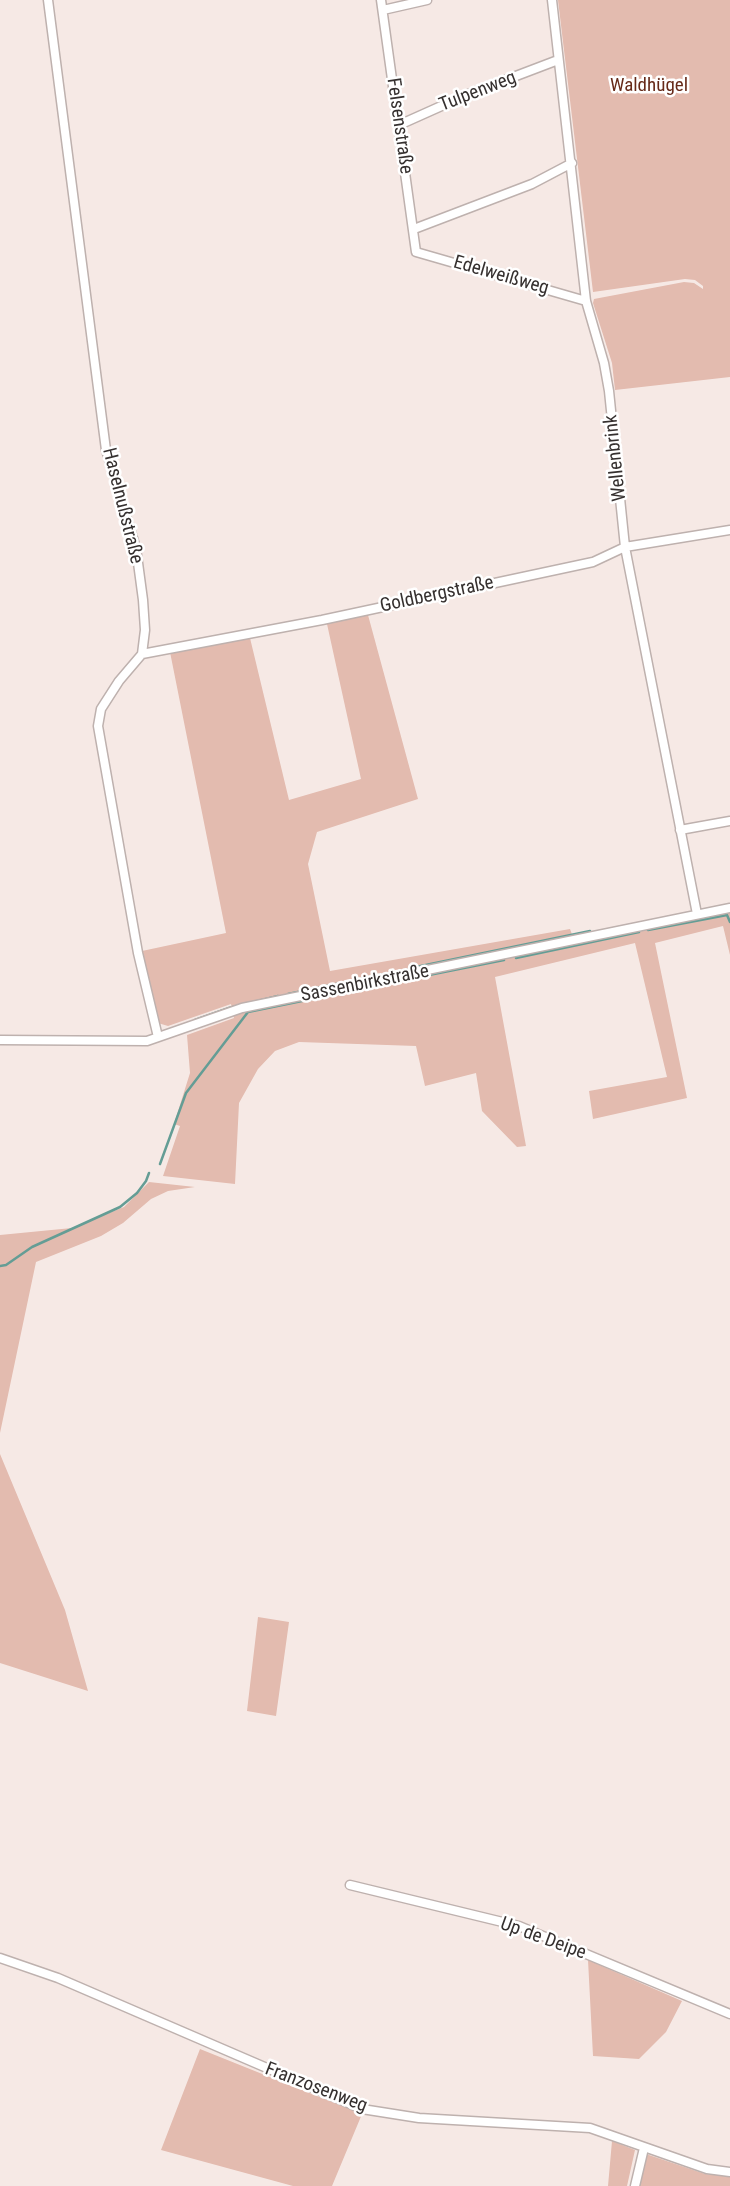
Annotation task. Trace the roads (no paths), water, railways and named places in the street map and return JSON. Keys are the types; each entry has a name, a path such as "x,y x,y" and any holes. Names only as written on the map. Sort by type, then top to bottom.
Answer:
{"street":[{"name":"Haselnußstraße","path":"48,0 106,450 136,548 145,630 142,654"},
{"name":"Felsenstraße","path":"381,0 416,251"},
{"path":"383,10 427,0"},
{"name":"Wellenbrink","path":"552,0 586,301 604,363 625,547 696,914"},
{"name":"Tulpenweg","path":"399,125 466,95 558,60"},
{"path":"414,229 533,184 572,163"},
{"name":"Edelweißweg","path":"416,251 586,301"},
{"name":"Goldbergstraße","path":"142,654 322,620 593,562 625,547 730,530"},
{"path":"142,654 119,681 101,709 98,726 138,953 158,1037"},
{"path":"680,830 730,821"},
{"name":"Sassenbirkstraße","path":"0,1040 146,1041 242,1008 730,908"},
{"name":"Up de Deipe","path":"350,1885 519,1926 730,2014"},
{"name":"Franzosenweg","path":"0,1958 58,1978 362,2109 419,2118 590,2128 707,2169 730,2172"},
{"path":"635,2186 644,2148"}],"waterway":[{"path":"648,930 727,915 730,922"},
{"path":"416,967 590,931"},
{"path":"516,958 639,932"},
{"path":"414,978 504,960"},
{"path":"288,994 394,972"},
{"path":"160,1164 186,1093 248,1012 400,981"},
{"path":"195,1020 278,996"},
{"path":"0,1266 6,1265 32,1247 120,1207 137,1193 149,1173"}],"park label":[{"name":"Waldhügel","path":"649,86"}]}
